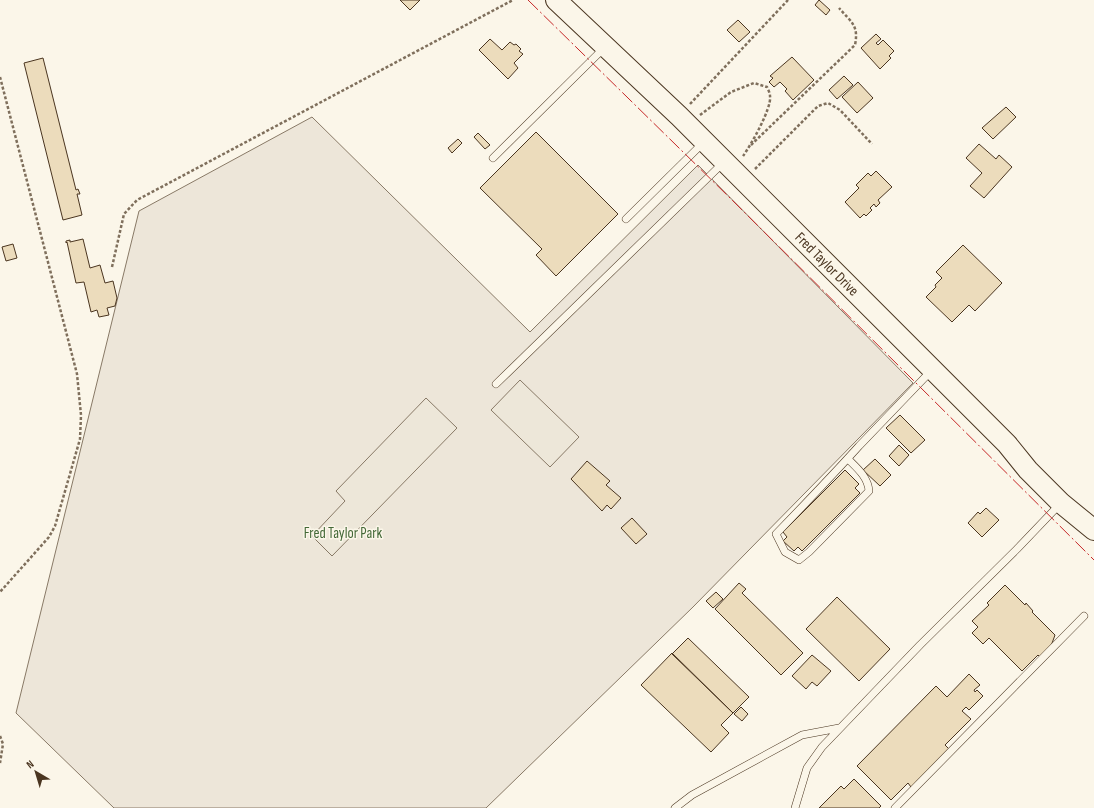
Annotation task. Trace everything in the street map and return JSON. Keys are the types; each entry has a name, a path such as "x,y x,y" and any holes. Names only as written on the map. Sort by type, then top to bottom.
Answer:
{"main road":[{"name":"Fred Taylor Drive","path":"556,0 683,120 1007,444 1028,470 1061,502 1094,530"}],"lane":[{"path":"493,158 606,47"},
{"path":"626,219 704,142"},
{"path":"496,384 734,171"},
{"path":"848,459 869,483 869,491 809,552 799,560 785,552 776,534 825,484 848,459 932,369"},
{"path":"794,807 807,768 822,747 920,645 1017,549 1061,502"},
{"path":"895,808 1084,616"},
{"path":"674,808 692,795 802,735 840,728"}],"path":[{"path":"112,267 124,214 137,200 514,0"},
{"path":"683,120 788,0"},
{"path":"751,145 855,45 857,35 855,26 838,8"},
{"path":"0,78 77,374 82,415 80,439 55,526 49,537 0,592"},
{"path":"683,120 731,92 754,83 767,87 771,97 763,120 751,145 734,171"},
{"path":"734,171 818,106 828,103 840,110 872,144"},
{"path":"0,736 3,744 0,763"}],"green space":[{"name":"Fred Taylor Park","path":"312,117 530,332 698,165 913,383 693,607 486,808 114,808 16,713 139,211"}],"shaded area":[{"path":"520,380 579,437 550,467 491,410"},
{"path":"426,398 457,428 332,556 312,536 345,501 336,491"}],"building":[{"path":"400,0 420,0 410,10"},
{"path":"819,0 830,10 826,15 815,5"},
{"path":"738,20 750,32 739,42 727,30"},
{"path":"876,34 881,39 876,43 878,45 883,40 894,51 889,56 891,58 880,69 861,48"},
{"path":"490,39 502,50 510,42 514,45 516,44 521,49 519,51 523,54 514,63 518,68 508,79 479,50"},
{"path":"792,57 814,80 793,100 785,91 787,89 780,82 774,87 769,82 773,78 770,76"},
{"path":"43,58 76,190 78,189 80,194 77,194 82,215 63,220 24,63"},
{"path":"844,76 853,85 837,99 829,90"},
{"path":"858,82 873,98 857,113 842,97"},
{"path":"1006,107 1016,117 993,139 982,128"},
{"path":"536,132 618,214 556,276 536,255 542,249 480,188"},
{"path":"478,133 490,145 485,149 474,137"},
{"path":"458,139 462,143 452,153 448,148"},
{"path":"979,144 996,159 999,155 1012,167 984,198 970,186 982,173 966,158"},
{"path":"876,171 892,187 878,200 880,203 876,207 874,204 870,208 872,210 866,216 864,214 860,218 845,202 859,188 856,185 868,173 871,176"},
{"path":"83,239 90,268 100,265 105,283 113,281 117,298 115,306 107,308 109,315 99,317 97,310 91,312 84,282 76,283 66,241 70,240 70,242"},
{"path":"13,244 17,258 6,261 2,247"},
{"path":"963,245 1002,283 975,311 969,305 952,322 926,297 936,287 935,285 942,278 936,272"},
{"path":"900,415 925,440 911,453 886,428"},
{"path":"899,445 909,455 899,466 889,456"},
{"path":"875,459 891,475 880,486 863,470"},
{"path":"587,461 610,481 606,485 621,498 611,509 607,505 602,511 571,479"},
{"path":"845,470 859,484 855,488 860,493 802,551 798,547 794,551 783,541 787,537 783,532"},
{"path":"986,508 999,520 982,537 968,523 978,512 980,514"},
{"path":"632,518 647,534 636,544 621,528"},
{"path":"739,583 746,589 742,593 803,653 781,675 715,609"},
{"path":"1005,585 1025,605 1026,603 1033,611 1032,612 1055,635 1051,646 1040,657 1038,655 1022,671 989,638 983,644 972,633 978,627 972,621 989,605 987,603"},
{"path":"716,592 723,599 713,608 706,601"},
{"path":"837,597 890,649 859,681 806,629"},
{"path":"688,638 749,697 733,713 672,654"},
{"path":"672,653 733,713 721,725 729,733 711,752 641,685"},
{"path":"812,655 831,671 817,686 812,682 806,689 792,676"},
{"path":"969,674 980,685 974,690 975,692 977,690 983,696 969,710 966,707 962,711 971,719 945,745 949,749 911,787 908,783 891,800 857,766 936,686 947,697"},
{"path":"741,707 748,714 742,721 734,714"},
{"path":"854,779 881,806 879,808 819,808 841,786 844,789"}],"power":[{"path":"528,0 729,197 1094,560"}]}
